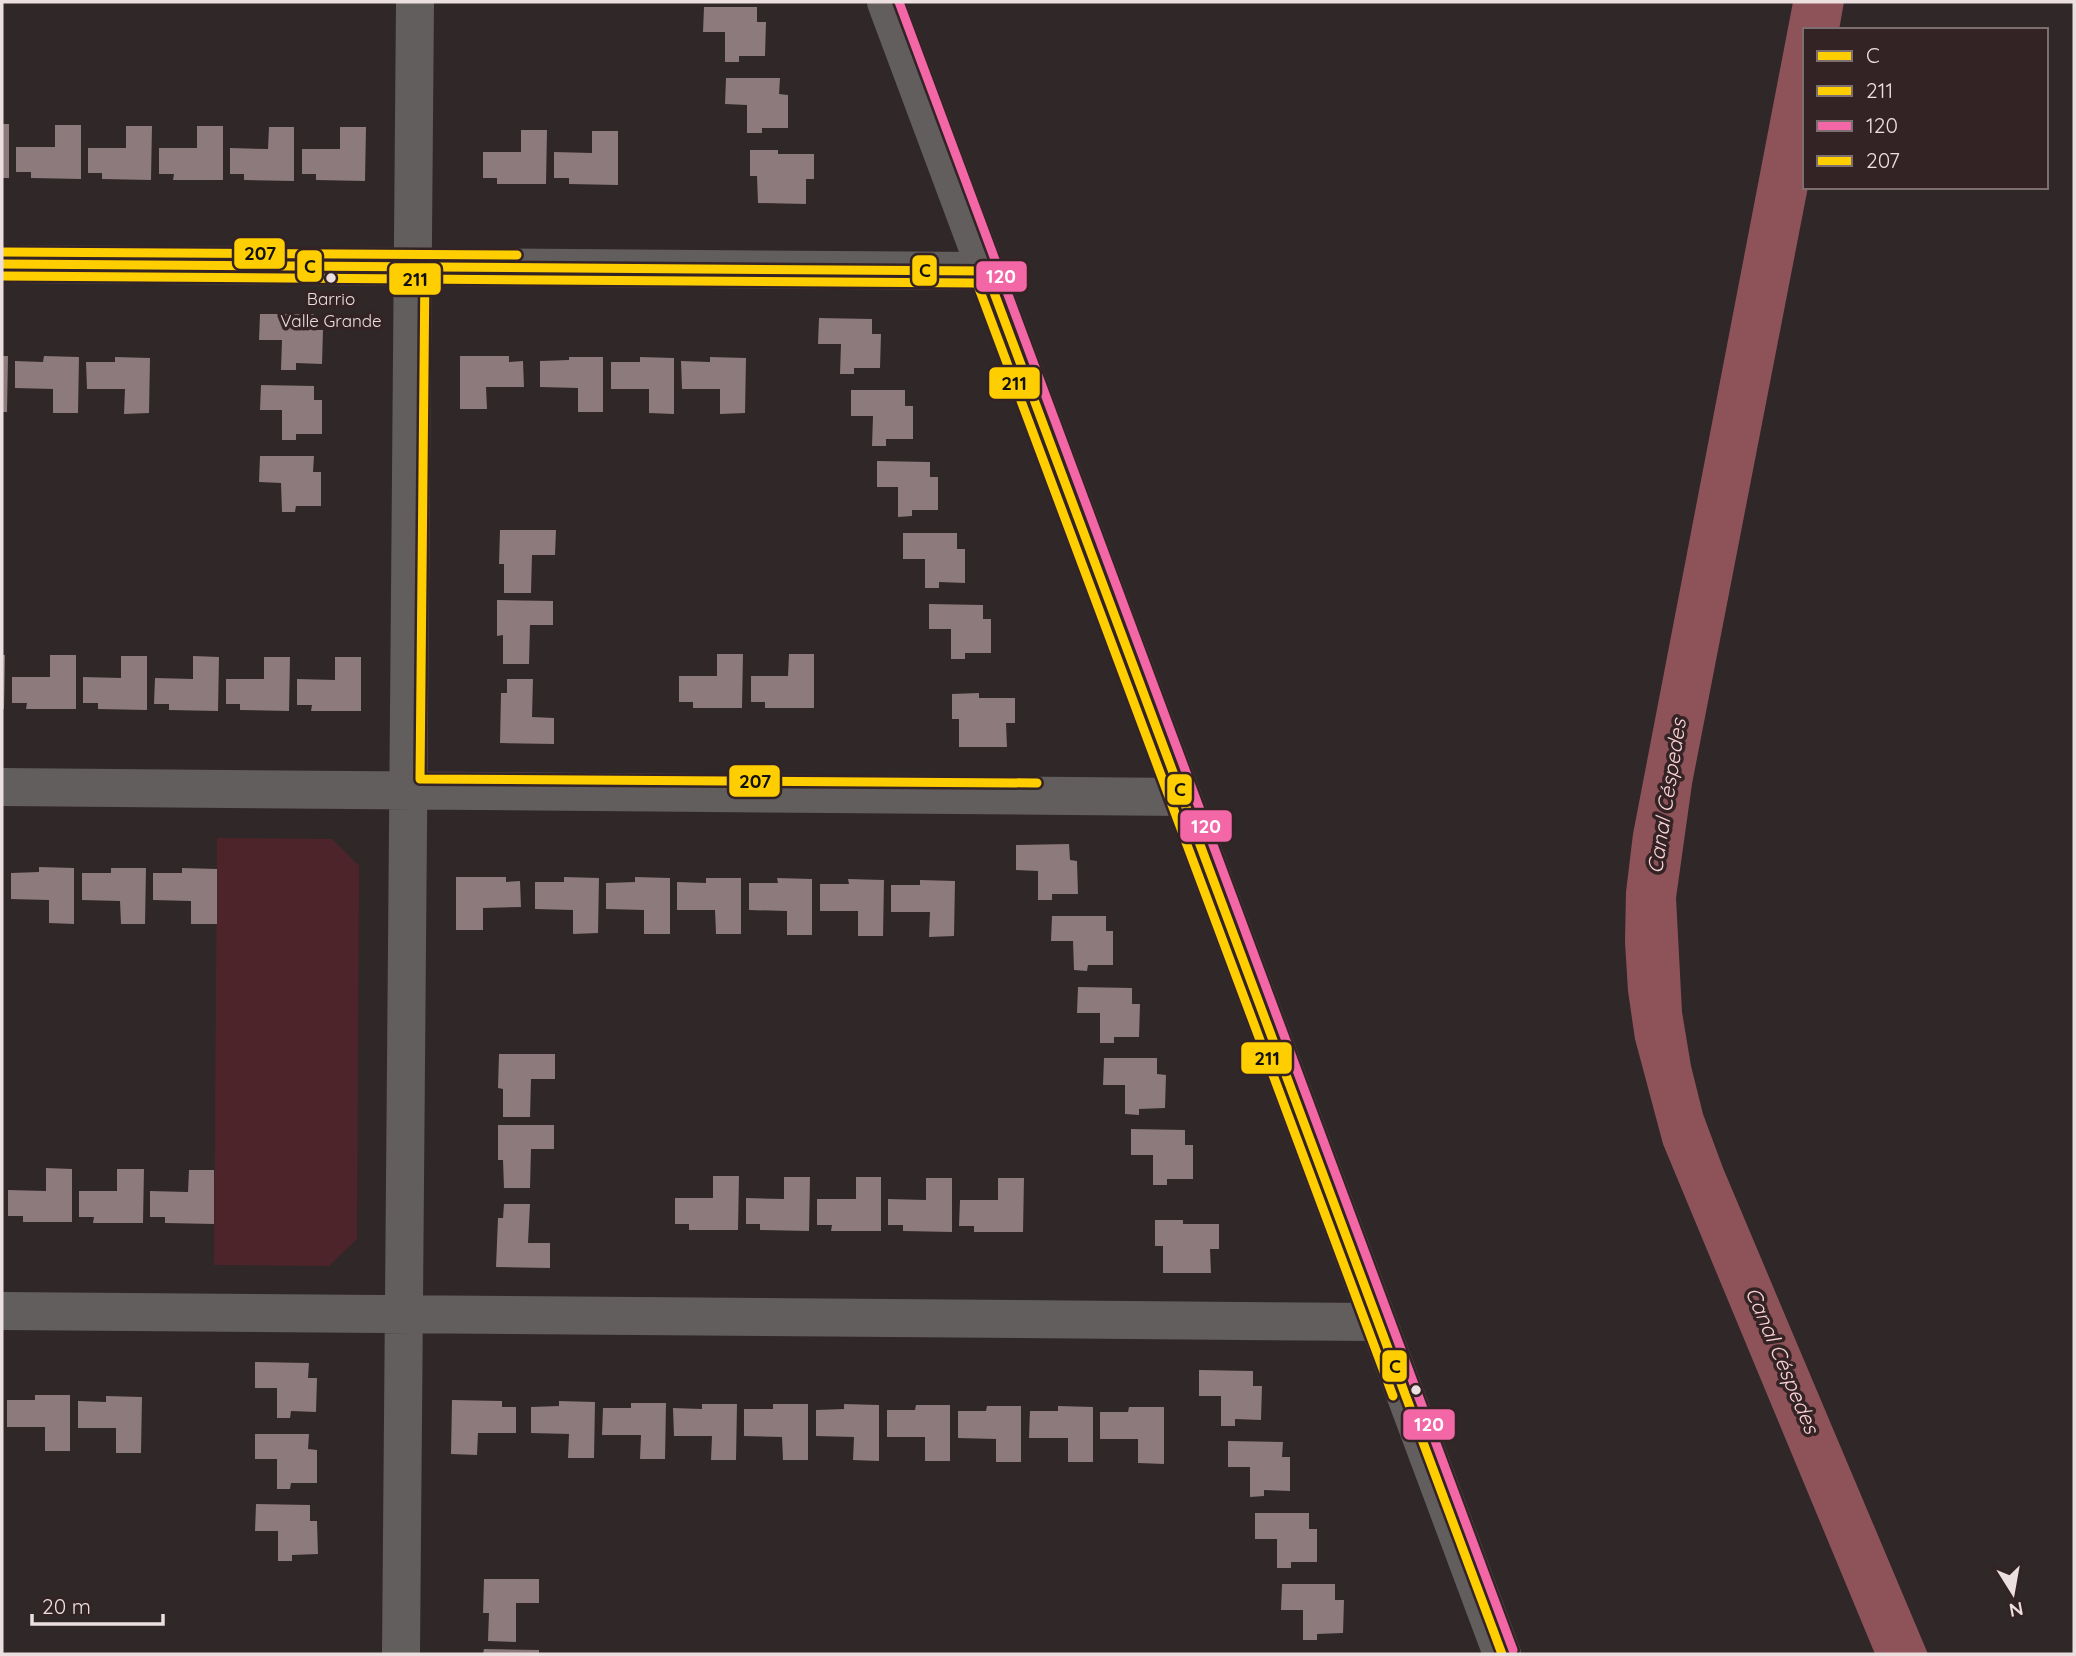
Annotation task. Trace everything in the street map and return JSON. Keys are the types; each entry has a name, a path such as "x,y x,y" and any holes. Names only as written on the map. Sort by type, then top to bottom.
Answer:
{"street":[{"path":"401,1654 415,2"},
{"path":"886,2 1502,1654"},
{"path":"2,264 986,271"},
{"path":"2,787 1182,797"},
{"path":"2,1311 1378,1322"}],"shaded area":[{"path":"217,838 332,839 359,866 357,1239 329,1266 214,1265"}],"water":[{"name":"Canal Céspedes","path":"1793,2 1844,2 1839,28 1803,28 1803,189 1808,189 1692,784 1676,898 1682,1012 1703,1114 1723,1168 1928,1654 1875,1654 1663,1144 1635,1039 1628,991 1626,892 1633,834"}],"building":[{"path":"704,7 757,7 757,22 766,22 765,56 739,56 739,62 725,62 725,32 703,32"},
{"path":"726,78 780,78 779,94 788,95 788,128 762,128 762,133 747,133 747,105 725,104"},
{"path":"2,124 9,124 9,178 2,178"},
{"path":"55,125 81,125 81,179 31,178 31,172 16,172 16,147 55,147"},
{"path":"126,126 152,126 151,180 102,179 102,173 88,173 88,148 126,148"},
{"path":"197,126 223,126 223,180 173,180 174,174 159,174 159,148 197,148"},
{"path":"269,127 294,127 294,181 244,180 244,174 230,174 230,148 268,149"},
{"path":"340,127 366,127 365,181 316,180 316,174 302,174 302,149 340,149"},
{"path":"521,130 547,130 546,184 497,184 497,178 483,178 483,152 521,152"},
{"path":"592,131 618,131 618,185 569,184 569,178 554,178 554,152 592,153"},
{"path":"750,150 778,150 778,154 814,154 814,179 806,179 806,204 758,203 757,176 750,176"},
{"path":"260,314 314,314 314,330 323,330 322,364 296,363 296,370 281,370 282,340 259,340"},
{"path":"819,318 872,319 872,334 881,334 880,368 854,368 854,374 840,374 841,344 818,344"},
{"path":"2,356 8,356 7,412 2,412"},
{"path":"44,356 79,357 78,413 53,413 53,389 15,388 15,361 43,362"},
{"path":"460,356 509,356 509,362 523,361 524,387 486,387 487,409 460,409"},
{"path":"115,357 150,358 149,413 124,414 125,389 87,389 86,362 115,362"},
{"path":"569,357 603,357 603,412 578,412 578,388 540,387 540,361 569,360"},
{"path":"640,357 674,358 674,414 649,413 649,389 611,389 611,362 640,362"},
{"path":"710,357 746,358 745,413 720,414 720,389 682,389 681,361 710,362"},
{"path":"261,385 314,386 314,400 322,400 322,434 296,434 296,440 282,440 282,410 260,410"},
{"path":"851,390 905,390 905,406 913,406 913,439 886,439 886,446 872,446 873,416 851,416"},
{"path":"260,456 314,456 313,472 321,472 321,506 296,506 295,512 282,512 281,483 259,482"},
{"path":"877,461 930,462 930,477 938,477 938,510 912,510 912,516 898,517 898,487 877,487"},
{"path":"500,530 556,530 555,555 532,555 531,593 504,593 504,564 499,564"},
{"path":"903,533 957,533 957,549 965,549 965,583 939,582 939,588 925,588 925,559 903,559"},
{"path":"497,600 553,601 553,625 530,625 529,664 503,664 503,635 497,636"},
{"path":"929,604 983,605 983,619 991,619 991,653 965,653 965,659 951,659 951,629 929,629"},
{"path":"717,654 743,654 742,708 693,708 693,702 679,702 679,676 717,676"},
{"path":"789,654 814,654 814,708 765,708 765,702 751,702 751,676 788,676"},
{"path":"2,655 5,655 4,709 2,709"},
{"path":"50,655 76,655 76,709 26,709 27,703 12,703 12,677 50,677"},
{"path":"121,656 147,656 147,710 98,709 98,703 83,703 83,677 121,678"},
{"path":"193,656 219,657 218,711 169,710 169,704 154,704 155,678 193,679"},
{"path":"264,657 290,657 289,711 240,710 240,704 226,704 226,679 264,679"},
{"path":"335,657 361,657 361,711 311,711 312,705 297,705 297,679 335,680"},
{"path":"507,679 533,679 532,717 554,718 554,744 500,743 501,693 507,693"},
{"path":"979,693 979,698 1015,698 1015,723 1006,723 1007,747 959,747 959,719 952,719 952,694"},
{"path":"1069,844 1070,860 1077,861 1078,894 1052,894 1052,900 1038,900 1038,871 1016,870 1016,845"},
{"path":"39,867 74,868 74,924 49,923 49,900 11,899 11,873 39,872"},
{"path":"111,868 146,868 145,924 121,924 120,901 82,900 82,873 111,873"},
{"path":"182,868 217,869 217,924 191,924 191,901 153,900 153,873 182,873"},
{"path":"456,877 506,877 506,882 520,881 521,907 483,908 483,930 456,930"},
{"path":"564,877 599,878 598,933 573,934 573,910 535,909 535,882 564,882"},
{"path":"635,877 670,878 670,934 644,934 644,910 606,909 606,883 635,882"},
{"path":"706,878 741,878 741,934 716,934 715,910 677,910 677,882 706,883"},
{"path":"777,878 812,879 812,935 787,935 787,911 749,910 749,883 778,883"},
{"path":"848,879 884,880 883,936 858,936 858,911 820,911 820,884 849,884"},
{"path":"920,880 955,881 954,936 929,937 930,912 891,912 891,885 920,885"},
{"path":"1052,916 1106,916 1106,931 1113,931 1113,965 1088,965 1087,971 1074,970 1073,941 1051,941"},
{"path":"1078,987 1132,988 1132,1004 1140,1004 1139,1037 1114,1037 1114,1043 1100,1043 1100,1013 1077,1013"},
{"path":"499,1054 555,1054 555,1079 531,1079 530,1117 503,1117 503,1089 498,1088"},
{"path":"1104,1058 1157,1058 1157,1074 1166,1075 1165,1108 1139,1109 1139,1115 1125,1114 1125,1085 1103,1085"},
{"path":"498,1125 554,1125 554,1149 531,1149 530,1188 504,1188 503,1160 498,1160"},
{"path":"1131,1129 1185,1130 1185,1145 1193,1145 1193,1179 1167,1179 1167,1185 1153,1185 1153,1155 1131,1155"},
{"path":"46,1168 72,1169 72,1222 23,1222 23,1216 8,1216 8,1190 46,1191"},
{"path":"117,1169 144,1169 143,1223 93,1223 94,1217 79,1217 79,1191 117,1191"},
{"path":"189,1170 214,1170 214,1224 165,1223 165,1217 150,1217 150,1191 188,1192"},
{"path":"713,1176 739,1176 738,1230 689,1230 689,1224 675,1224 675,1198 713,1198"},
{"path":"784,1177 810,1177 809,1231 760,1230 760,1224 746,1224 746,1198 784,1199"},
{"path":"856,1177 881,1177 881,1231 831,1231 832,1225 817,1225 817,1199 856,1199"},
{"path":"926,1178 952,1178 952,1232 903,1231 903,1225 888,1225 888,1199 926,1200"},
{"path":"998,1178 1024,1178 1023,1232 974,1232 974,1226 959,1226 960,1200 998,1200"},
{"path":"504,1204 530,1204 528,1243 550,1243 550,1268 496,1267 498,1218 503,1218"},
{"path":"1155,1220 1183,1220 1183,1224 1219,1224 1219,1249 1210,1249 1211,1273 1163,1273 1163,1246 1155,1246"},
{"path":"255,1362 309,1363 308,1378 317,1378 316,1412 291,1411 290,1418 277,1418 277,1388 255,1388"},
{"path":"1199,1370 1253,1371 1253,1386 1262,1386 1261,1420 1235,1419 1235,1426 1221,1426 1221,1396 1199,1396"},
{"path":"35,1395 70,1395 70,1451 45,1451 45,1427 7,1427 7,1400 35,1400"},
{"path":"106,1396 142,1397 141,1453 116,1453 116,1428 78,1428 78,1401 106,1402"},
{"path":"452,1400 502,1401 502,1407 516,1407 516,1433 478,1433 477,1455 451,1454"},
{"path":"559,1401 595,1402 594,1458 568,1458 569,1434 531,1433 531,1407 559,1406"},
{"path":"631,1403 666,1403 665,1459 640,1459 641,1435 602,1435 603,1408 631,1408"},
{"path":"702,1404 737,1404 736,1460 711,1460 712,1436 674,1436 673,1408 702,1409"},
{"path":"773,1404 808,1404 808,1460 783,1460 782,1437 744,1436 744,1409 773,1409"},
{"path":"844,1404 879,1405 879,1461 853,1460 854,1437 816,1436 816,1410 844,1409"},
{"path":"916,1405 950,1405 950,1461 925,1461 925,1437 887,1437 887,1410 915,1410"},
{"path":"987,1406 1021,1406 1021,1462 996,1462 996,1439 958,1438 958,1411 986,1411"},
{"path":"1058,1406 1093,1407 1093,1462 1068,1462 1068,1438 1029,1438 1030,1411 1058,1411"},
{"path":"1129,1407 1164,1407 1164,1464 1138,1463 1138,1439 1100,1439 1100,1412 1128,1412"},
{"path":"255,1434 309,1434 308,1449 317,1450 317,1483 291,1483 290,1489 277,1489 277,1459 255,1459"},
{"path":"1228,1441 1283,1442 1282,1457 1290,1457 1290,1491 1264,1490 1264,1496 1250,1497 1250,1467 1228,1467"},
{"path":"256,1504 310,1505 310,1521 317,1521 318,1554 292,1555 292,1561 278,1561 278,1531 255,1531"},
{"path":"1255,1513 1309,1513 1309,1529 1317,1529 1317,1562 1291,1562 1291,1568 1277,1568 1277,1539 1255,1539"},
{"path":"484,1579 539,1579 539,1603 516,1603 516,1642 488,1641 489,1613 483,1613"},
{"path":"1282,1584 1335,1584 1335,1600 1344,1600 1343,1633 1317,1634 1317,1640 1303,1640 1303,1610 1281,1610"},
{"path":"484,1649 539,1650 539,1654 483,1654"}],"transit line":[{"name":"120","path":"899,2 1513,1650"},
{"name":"207","path":"2,252 517,255"},
{"name":"C","path":"2,264 986,271 1502,1654"},
{"name":"207","path":"425,267 420,779 1037,783"},
{"name":"211","path":"2,276 977,283 1393,1396"}],"place":[{"name":"Barrio Valle Grande","path":"331,278"}]}
